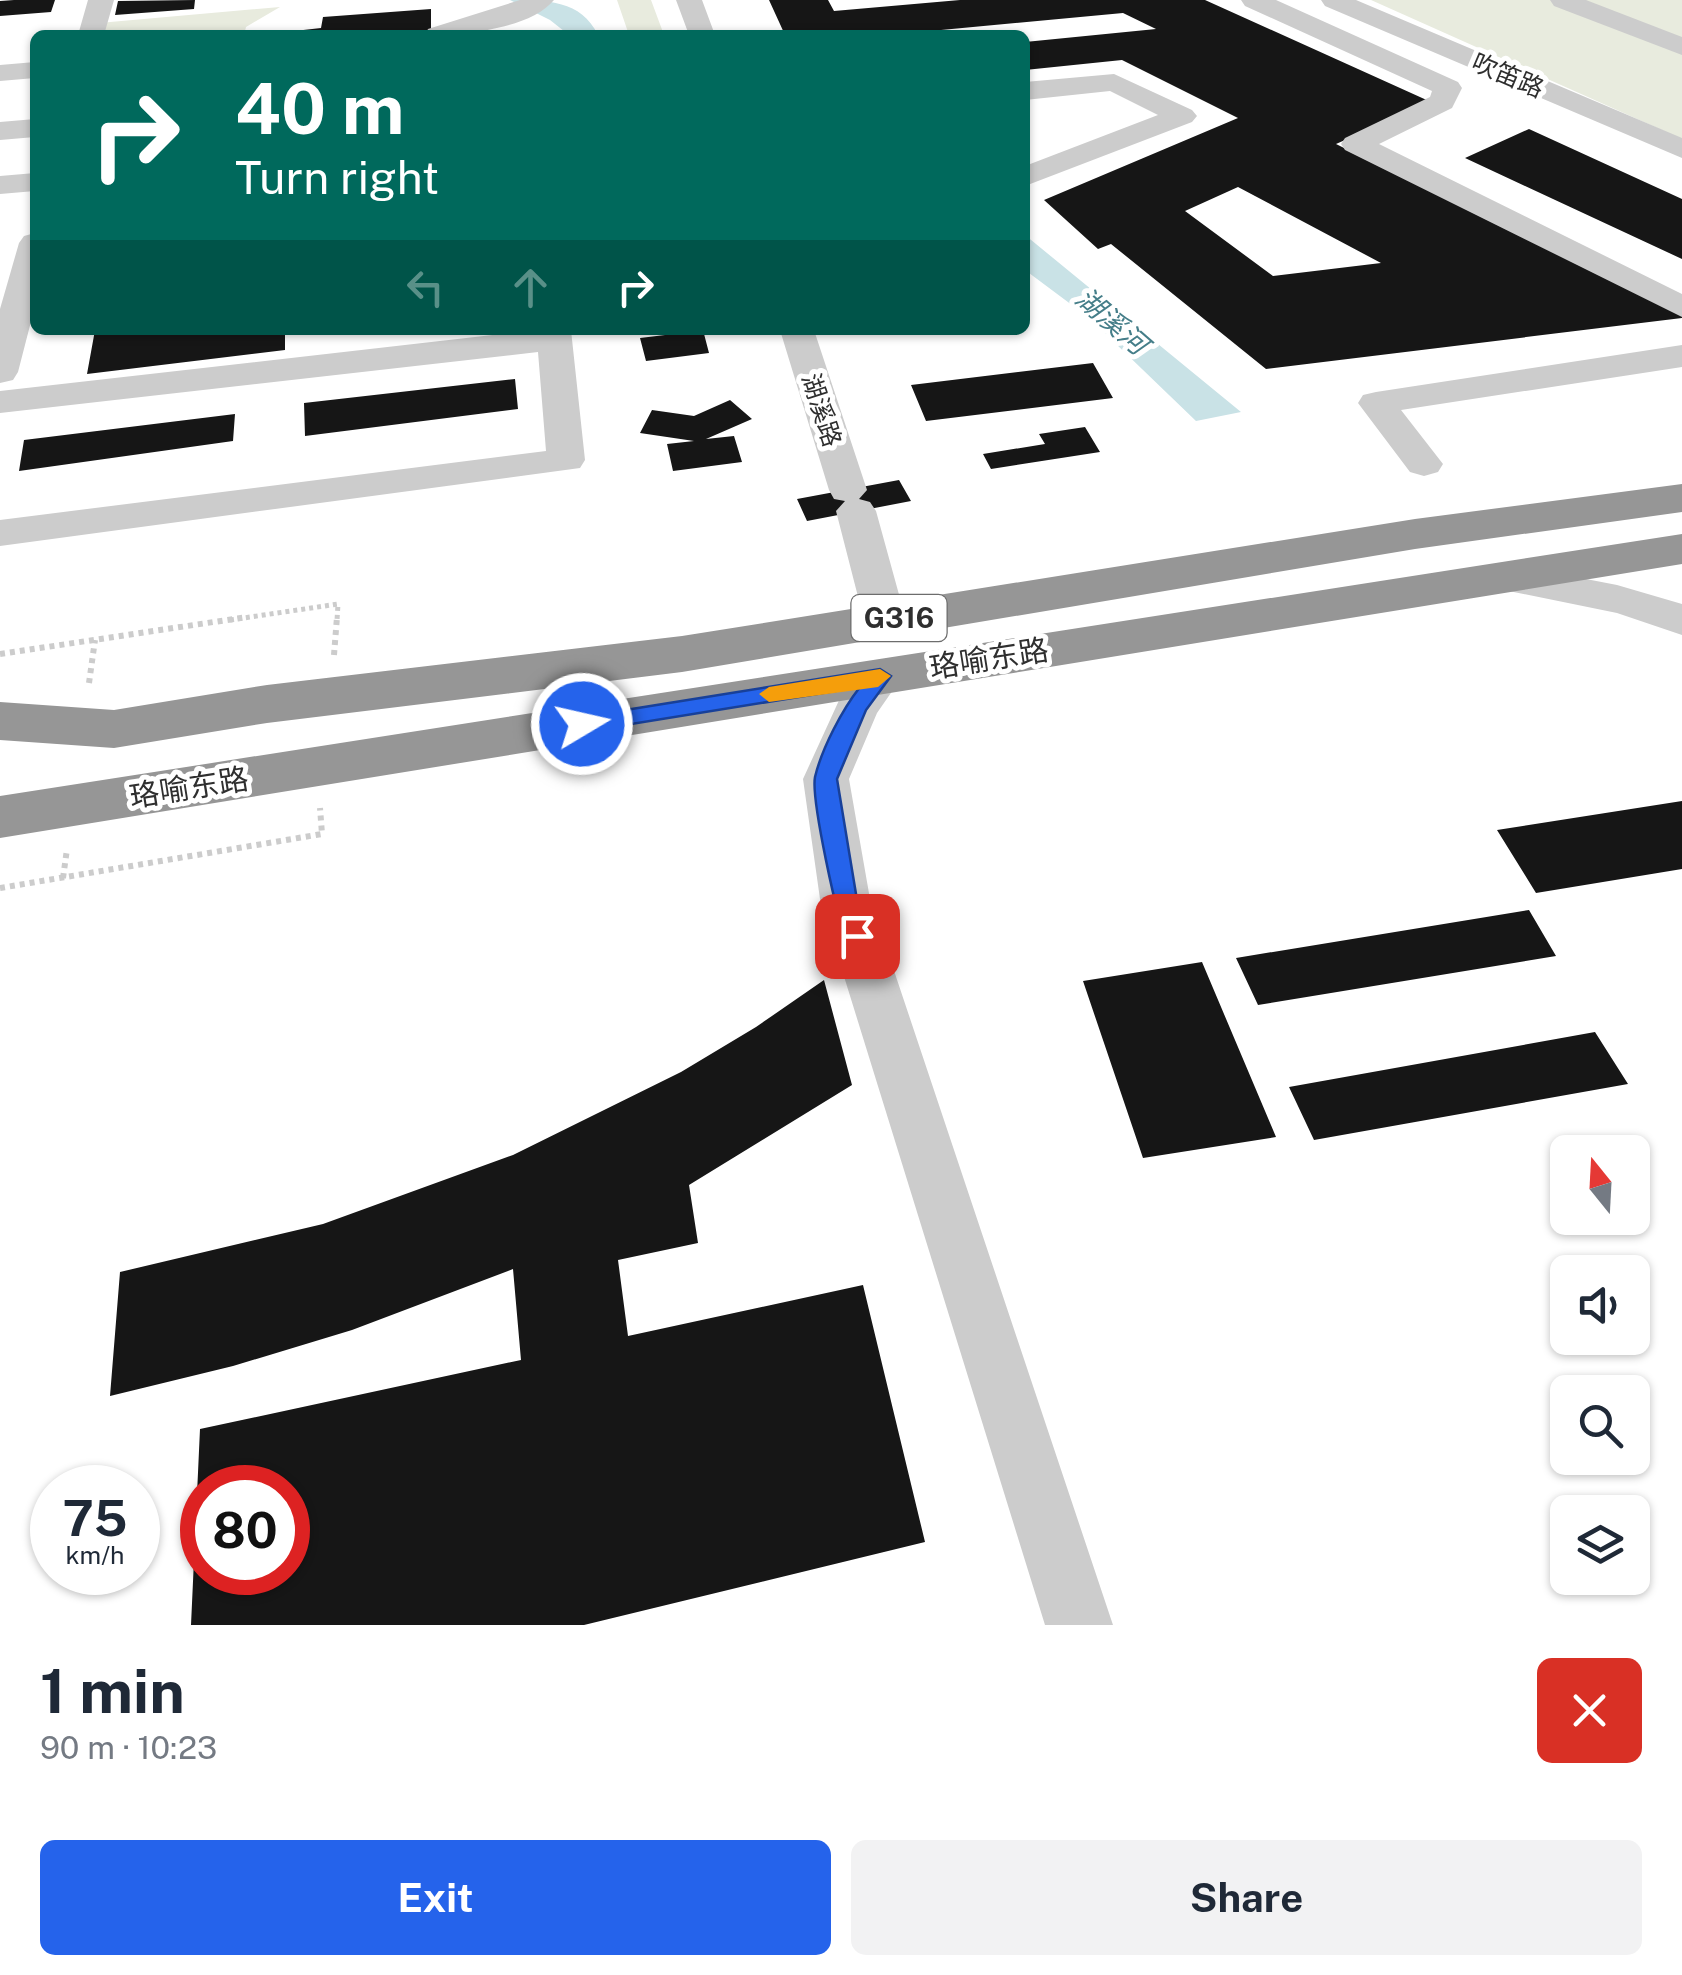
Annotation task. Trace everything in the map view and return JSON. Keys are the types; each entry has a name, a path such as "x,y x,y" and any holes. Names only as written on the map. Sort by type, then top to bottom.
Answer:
{"highway":[{"name":"珞喻东路","path":"0,721 114,729 267,704 682,654 1415,534 1682,498"},
{"name":"珞喻东路","path":"0,818 1682,550"}],"street":[{"path":"92,30 101,0"},
{"path":"448,0 499,18"},
{"path":"456,30 499,18 541,0"},
{"path":"689,0 700,30"},
{"path":"1254,0 1448,88 1442,102 1356,144 1682,307"},
{"name":"吹笛路","path":"1334,0 1682,149"},
{"path":"1563,0 1682,47"},
{"path":"0,73 30,70"},
{"path":"1030,90 1114,82 1182,116 1030,175"},
{"path":"0,131 30,128"},
{"path":"0,185 30,182"},
{"path":"0,372 21,257"},
{"path":"0,402 554,335 566,460 0,533"},
{"name":"湖溪路","path":"799,335 852,500 884,620"},
{"path":"1424,464 1376,403 1682,356"},
{"path":"1504,577 1582,591 1682,620"},
{"path":"880,676 856,707 826,779 845,900 1080,1625"}],"path":[{"path":"0,654 338,604"},
{"path":"0,888 322,834"}],"shaded area":[{"path":"617,0 651,0 662,30 627,30"},
{"path":"1371,0 1682,0 1682,139"},
{"path":"280,7 245,30 97,30 99,23"}],"water":[{"path":"510,0 562,4 582,15 595,30 563,30"},
{"name":"湖溪河","path":"1030,239 1241,412 1196,421 1088,317 1030,274"}],"building":[{"path":"55,0 51,12 0,16 0,1"},
{"path":"195,0 194,9 115,15 118,1"},
{"path":"769,0 828,0 834,11 960,0 1205,0 1431,102 1336,144 1682,318 1266,369 1111,244 1098,249 1044,200 1238,118 1122,60 1030,69 1030,42 1156,29 1123,13 941,30 783,30","holes":["1238,187 1381,263 1273,276 1185,211"]},
{"path":"431,9 431,30 303,30 321,28 323,17"},
{"path":"1529,129 1682,199 1682,259 1465,158"},
{"path":"94,335 285,335 285,350 87,374"},
{"path":"704,335 709,353 646,361 640,338"},
{"path":"1093,363 1113,398 926,421 911,385"},
{"path":"515,379 518,409 305,436 304,403"},
{"path":"730,400 752,419 706,439 734,436 742,462 673,471 667,444 694,441 640,433 652,410 694,416"},
{"path":"235,414 233,441 19,471 24,440"},
{"path":"1085,427 1100,452 991,469 983,454 1045,444 1039,434"},
{"path":"899,480 911,501 807,521 797,499"},
{"path":"1682,801 1682,869 1536,893 1497,830"},
{"path":"1529,910 1556,956 1258,1005 1236,958"},
{"path":"1202,962 1276,1137 1143,1158 1083,981"},
{"path":"824,980 852,1085 689,1185 698,1243 618,1260 628,1336 863,1285 925,1542 584,1625 191,1625 192,1595 310,1595 310,1465 198,1465 200,1429 521,1360 513,1269 352,1330 233,1366 110,1396 120,1272 323,1224 513,1155 681,1072"},
{"path":"1595,1032 1628,1084 1314,1140 1289,1087"}],"slow traffic":[{"path":"769,694 880,676 878,679"}],"route":[{"path":"582,724 880,676 856,707 826,779 845,900 857,936"}]}
